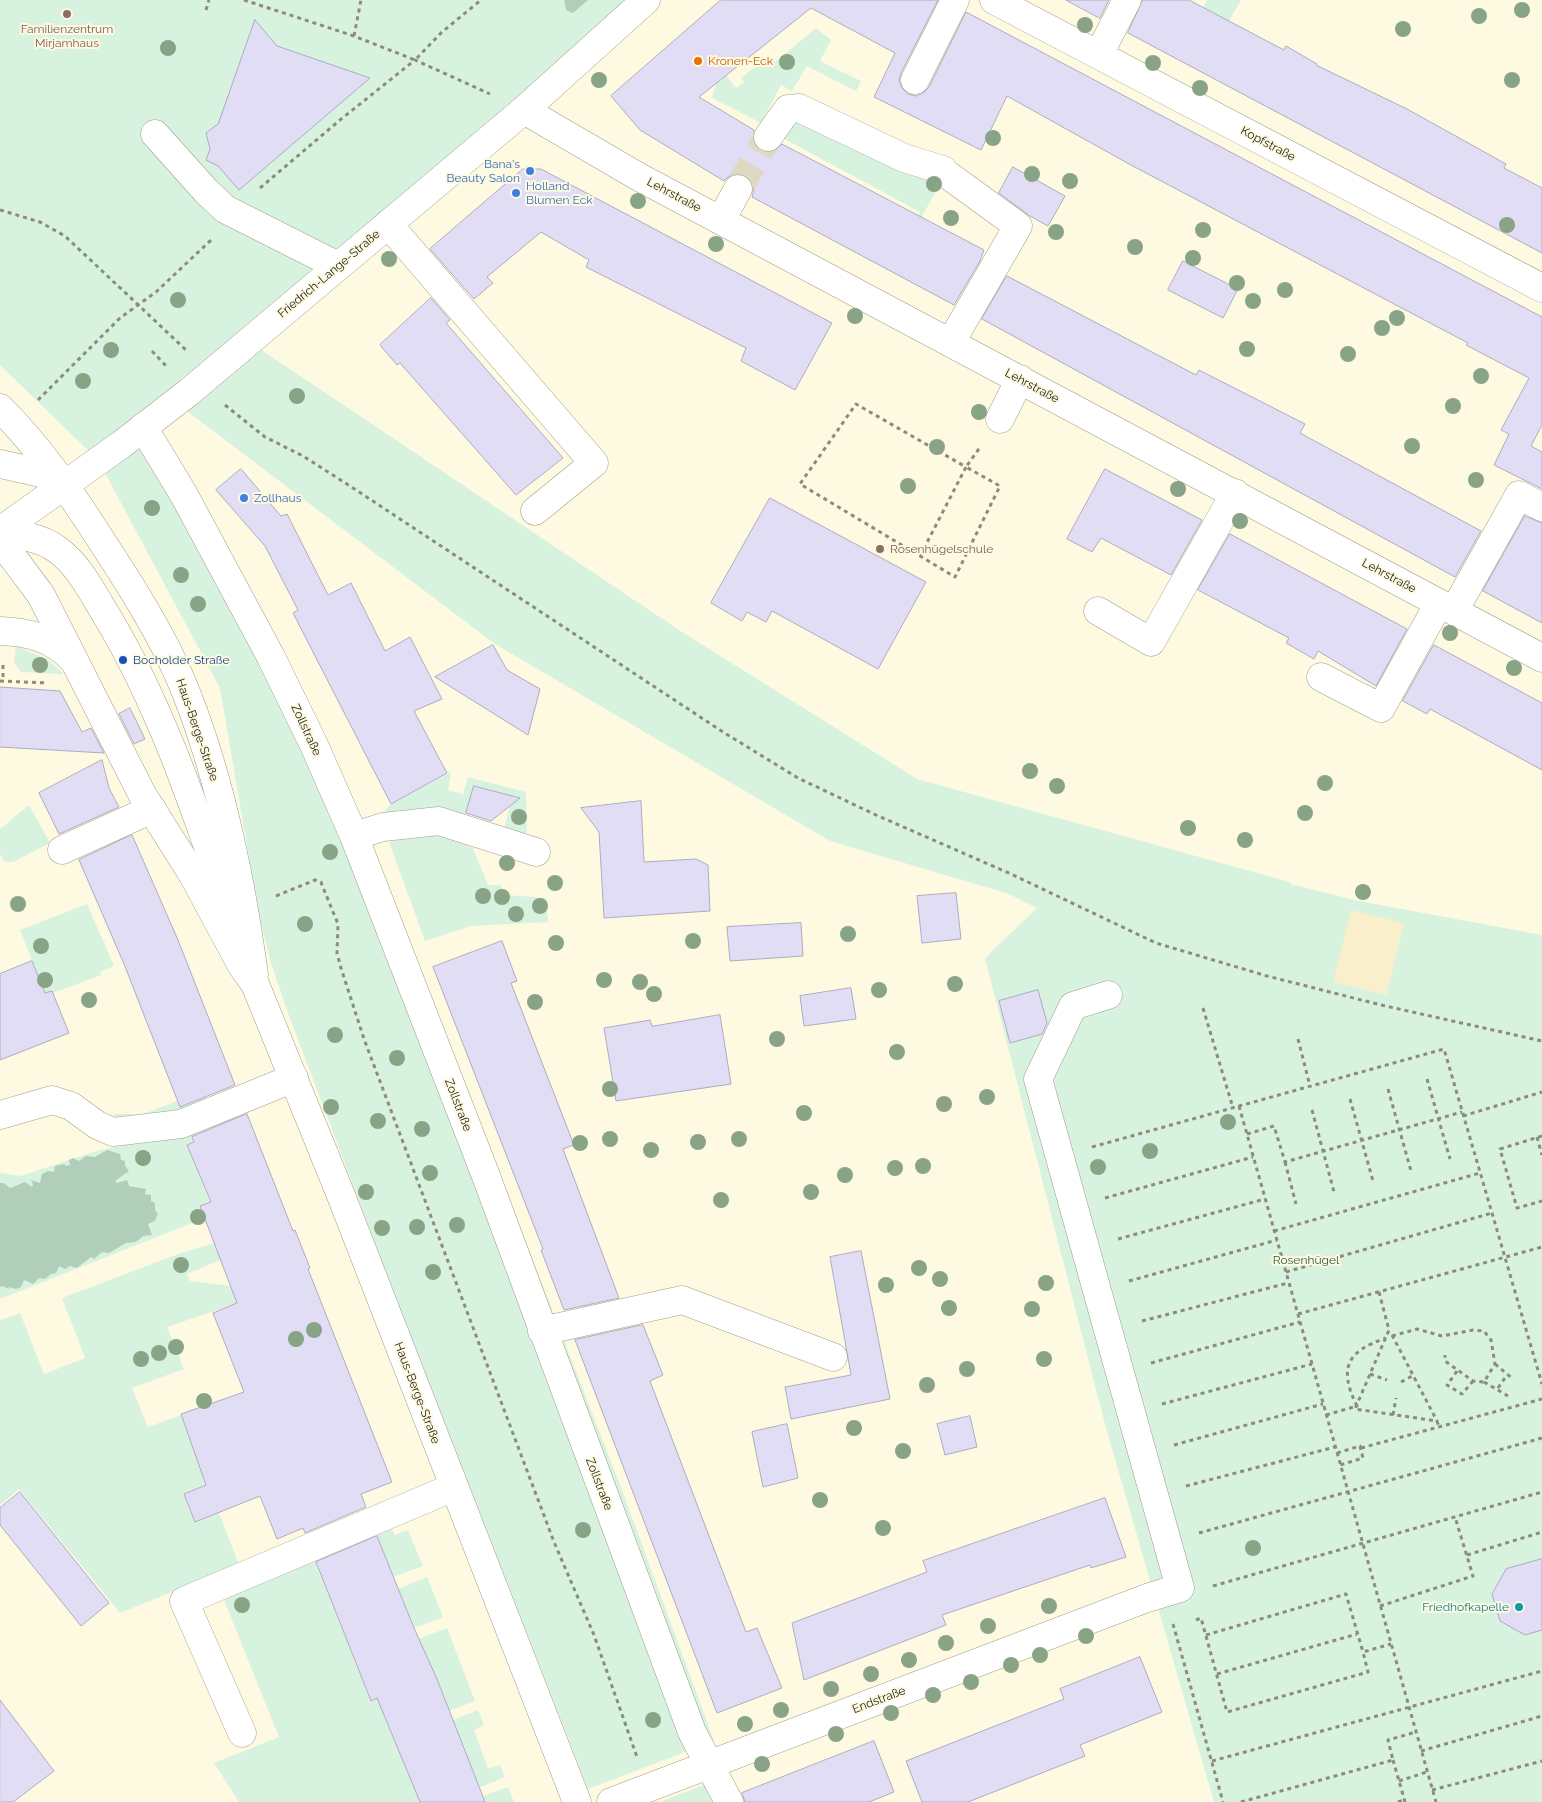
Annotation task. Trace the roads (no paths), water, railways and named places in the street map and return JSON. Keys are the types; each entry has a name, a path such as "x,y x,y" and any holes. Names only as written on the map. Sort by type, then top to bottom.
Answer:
{"street":[{"name":"Friedrich-Lange-Straße","path":"0,533 210,375 524,110 646,0"},
{"path":"915,80 955,0"},
{"name":"Kopfstraße","path":"994,0 1542,288"},
{"path":"1099,54 1127,0"},
{"path":"768,137 788,108 799,108 904,158 946,173 1018,226 951,342"},
{"name":"Lehrstraße","path":"524,110 615,163 1542,658"},
{"path":"155,134 216,202 338,266"},
{"path":"721,220 738,189"},
{"path":"388,224 594,463 535,511"},
{"path":"1000,419 1020,379"},
{"name":"Haus-Berge-Straße","path":"8,416 65,485 142,606 186,692 223,811 251,950 255,984"},
{"name":"Zollstraße","path":"143,427 184,495 271,657 314,745 354,836 486,1176 692,1732 729,1802"},
{"path":"0,464 41,473 65,485"},
{"path":"1098,610 1151,642 1235,493"},
{"path":"1321,677 1381,708 1519,494 1542,507"},
{"path":"0,533 31,538 55,548 66,556 80,573 113,626 149,696 171,746 255,984"},
{"name":"Haus-Berge-Straße","path":"0,540 41,595 152,809 193,875 242,966 255,984 294,1078 577,1802"},
{"path":"0,631 37,636 52,642 79,668"},
{"path":"62,850 152,809"},
{"path":"354,836 384,827 439,821 536,852"},
{"name":"Endstraße","path":"610,1802 1164,1593 1167,1542 1038,1079 1073,1006 1108,995"},
{"path":"0,1115 52,1100 71,1106 96,1125 114,1132 181,1124 294,1078"},
{"path":"542,1330 682,1300 834,1356"},
{"path":"242,1733 184,1601 454,1487"}],"tunnel":[{"path":"738,189 768,137"}],"place":[{"name":"Familienzentrum Mirjamhaus","path":"67,14"},
{"name":"Kronen-Eck","path":"698,61"},
{"name":"Bana's Beauty Salon","path":"530,171"},
{"name":"Holland Blumen Eck","path":"516,193"},
{"name":"Zollhaus","path":"244,498"},
{"name":"Rosenhügelschule","path":"880,549"},
{"name":"Bocholder Straße","path":"123,660"},
{"name":"Friedhofkapelle","path":"1519,1607"}],"park label":[{"name":"Rosenhügel","path":"1306,1260"}]}
